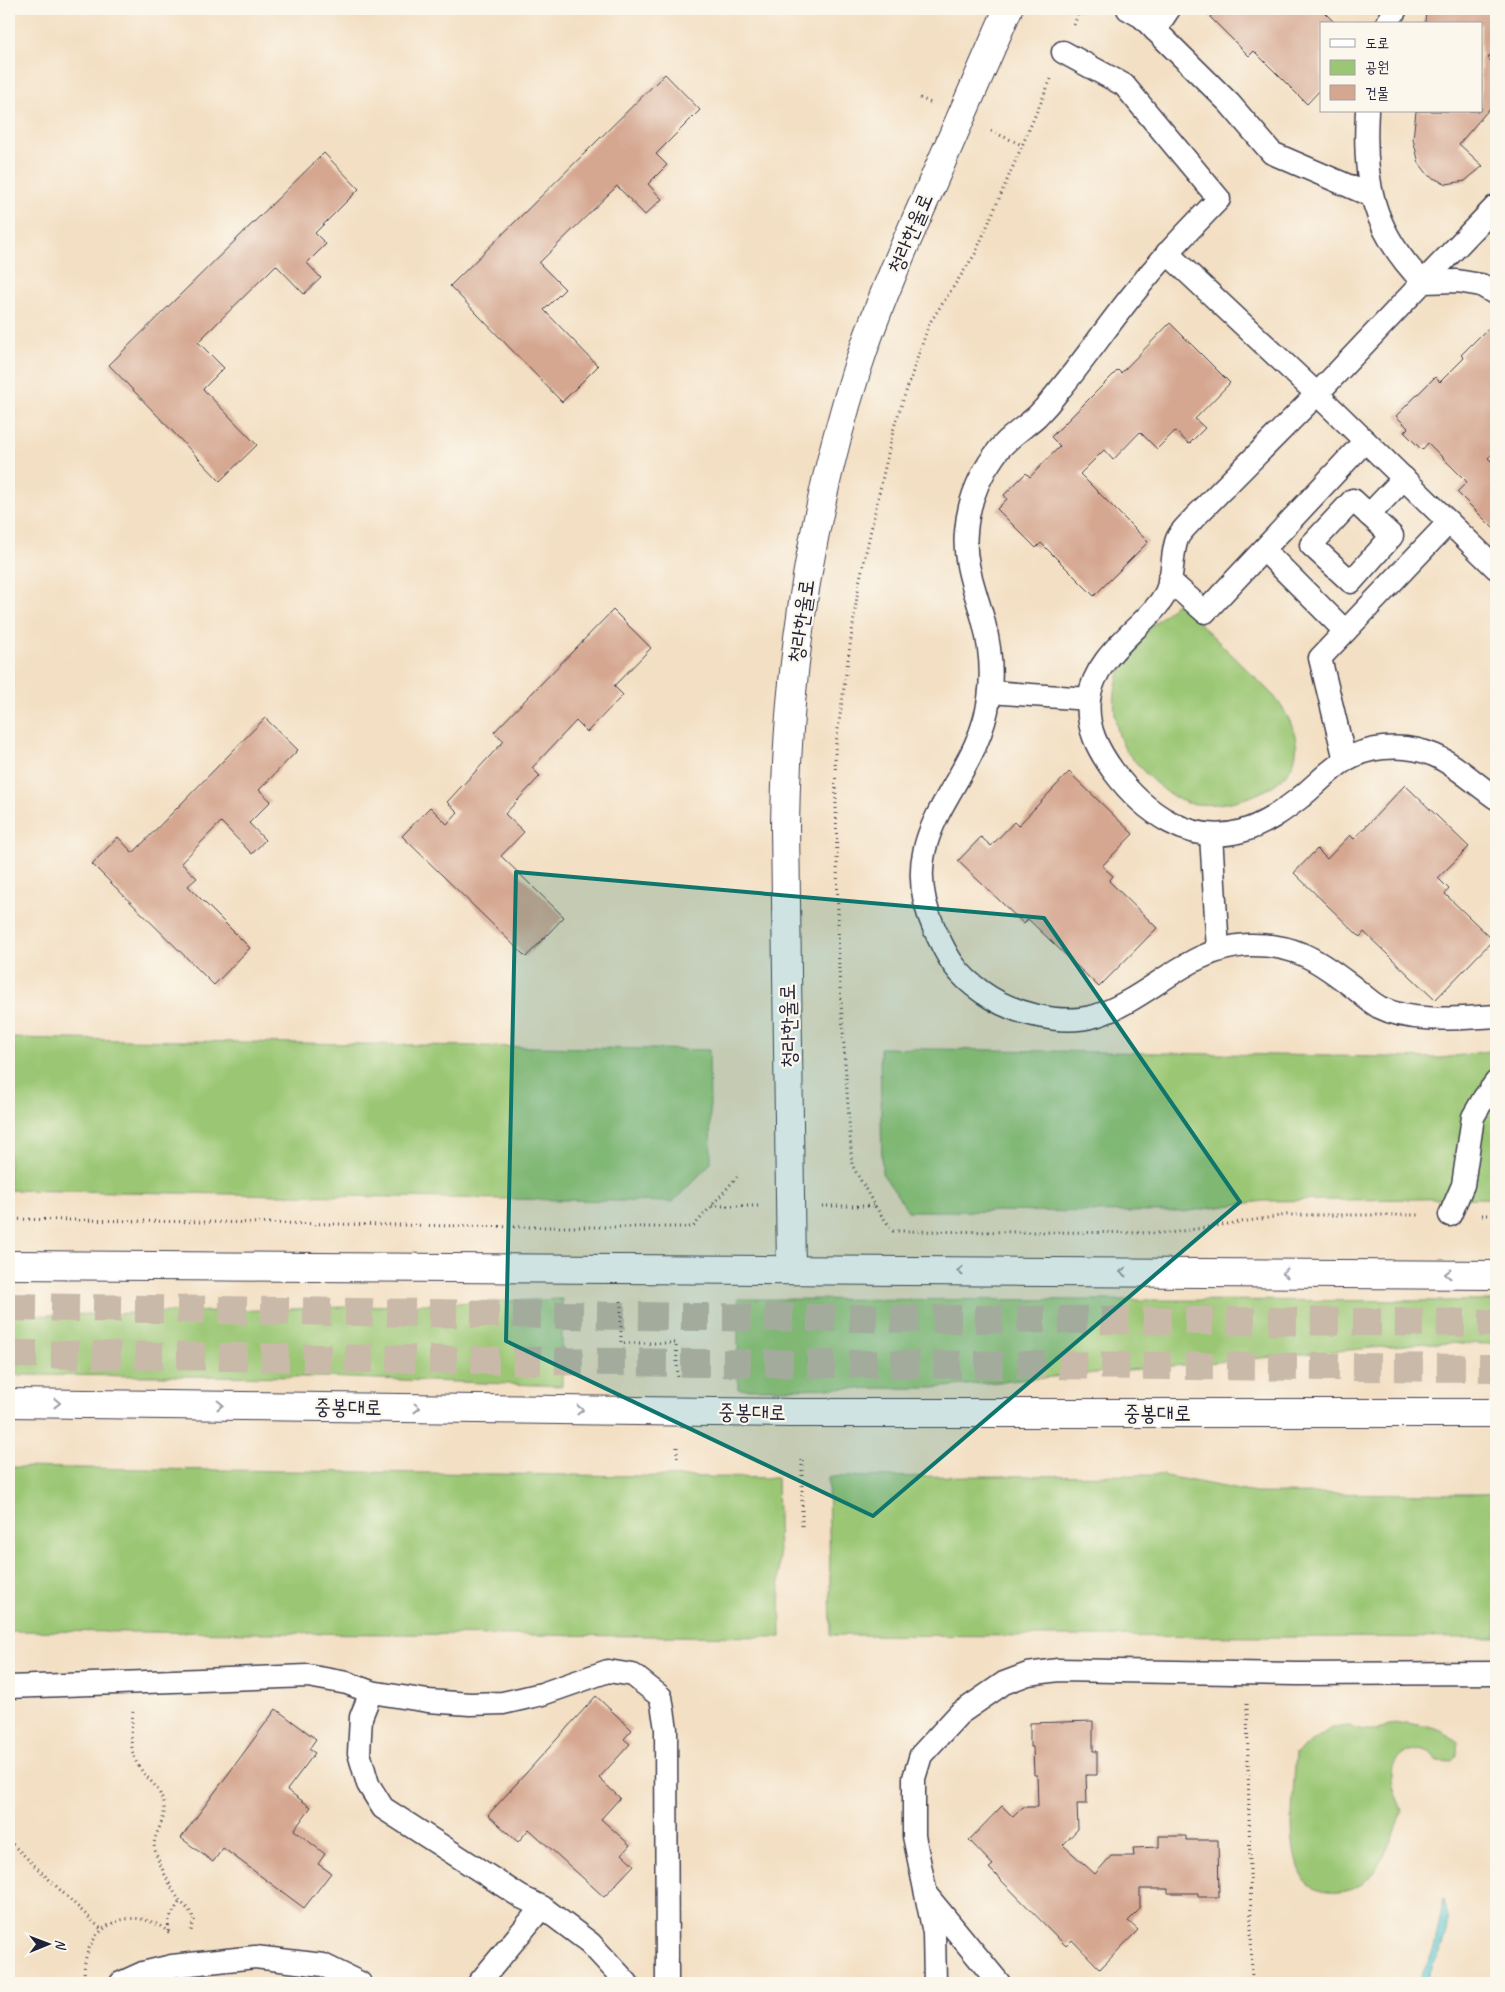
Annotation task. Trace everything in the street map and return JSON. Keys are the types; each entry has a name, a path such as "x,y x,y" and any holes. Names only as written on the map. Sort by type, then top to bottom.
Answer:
{"main road":[{"name":"청라한울로","path":"791,1270 785,826 786,757 799,630 808,568 821,501 838,434 879,306 1008,9"},
{"path":"9,1265 1496,1274"},
{"name":"중봉대로","path":"9,1403 792,1413 1496,1413"}],"lane":[{"path":"1128,9 1142,17 1229,103 1272,153 1372,196"},
{"path":"1155,30 1169,9"},
{"path":"1388,22 1396,9"},
{"path":"1063,52 1124,85 1219,199 1167,253 1060,390 1038,415 1016,432 995,454 980,478 969,513 966,532 966,558 989,646 990,692 983,727 971,754 928,833 921,860 922,883 929,916 954,967 972,985 996,1002 1014,1009 1047,1017 1083,1020 1110,1011 1192,961 1218,950 1246,945 1275,946 1301,952 1328,968 1378,1007 1404,1015 1436,1019 1496,1016"},
{"path":"1367,112 1368,171 1372,196 1386,234 1404,263 1423,282 1457,281 1481,285 1496,294"},
{"path":"1492,219 1423,282 1317,394 1194,518 1178,538 1167,591 1153,610 1107,659 1094,681 1089,700 1090,726 1099,752 1120,780 1144,805 1166,821 1188,830 1211,835 1242,831 1274,818 1302,796 1328,771 1355,754 1382,748 1413,748 1436,755 1496,798"},
{"path":"1167,253 1317,394 1496,568"},
{"path":"1169,580 1206,612 1365,441"},
{"path":"1369,515 1404,478"},
{"path":"1310,499 1334,520"},
{"path":"1353,500 1369,515 1392,536 1350,582 1311,545 1353,500"},
{"path":"1345,760 1320,658 1448,522"},
{"path":"1264,550 1345,631"},
{"path":"1373,557 1396,578"},
{"path":"1306,591 1332,564"},
{"path":"990,692 1089,700"},
{"path":"1211,835 1218,950"},
{"path":"1450,1215 1462,1184 1473,1117 1496,1082"},
{"path":"935,1983 934,1933 914,1836 914,1778 921,1755 959,1714 1004,1683 1028,1674 1058,1670 1246,1674 1496,1673"},
{"path":"9,1687 308,1676 347,1682 371,1692 428,1701 470,1704 503,1703 542,1694 608,1671 633,1675 661,1697 666,1729 667,1983"},
{"path":"371,1692 361,1717 359,1753 368,1784 383,1808 521,1897 542,1907 590,1943 628,1983"},
{"path":"928,1898 999,1983"},
{"path":"479,1983 542,1907"},
{"path":"121,1983 185,1956 255,1957 323,1965 360,1983"}],"path":[{"path":"1063,52 974,254 929,324 894,427 860,583 835,750 839,972 852,1165 875,1206 893,1231 1169,1233 1287,1215 1496,1215"},
{"path":"9,1219 537,1227 693,1227 737,1177"},
{"path":"621,1299 622,1343 676,1343 678,1388"},
{"path":"802,1458 802,1526"},
{"path":"1246,1674 1252,1983"},
{"path":"141,1682 134,1708 131,1732 132,1748 139,1768 160,1792 164,1806 164,1821 156,1834 154,1848 180,1901 190,1909 194,1920 185,1956"},
{"path":"9,1841 102,1930"},
{"path":"168,1931 169,1919 180,1901"},
{"path":"85,1983 83,1972 88,1946 97,1934 108,1925 121,1920 136,1919 152,1922 168,1931 185,1956"}],"highlighted area":[{"path":"516,872 1044,918 1240,1202 873,1516 506,1341"}],"green space":[{"path":"1178,602 1273,695 1292,726 1296,740 1296,753 1292,766 1283,777 1270,787 1252,796 1237,801 1213,804 1196,804 1182,801 1149,777 1128,754 1120,738 1114,701 1122,664 1151,626"},
{"path":"9,1038 709,1050 711,1163 673,1202 9,1190"},
{"path":"880,1048 1442,1058 1496,1050 1496,1198 1263,1201 1182,1212 908,1211 882,1173"},
{"path":"562,1299 562,1386 324,1377 9,1375 9,1316 263,1310"},
{"path":"738,1299 1496,1301 1496,1344 1426,1343 932,1388 738,1389"},
{"path":"9,1467 777,1478 781,1637 9,1631"},
{"path":"1161,1475 1255,1493 1496,1493 1496,1638 831,1635 828,1477"},
{"path":"1407,1723 1434,1729 1458,1742 1456,1758 1452,1762 1437,1761 1429,1752 1423,1750 1411,1751 1401,1757 1394,1766 1392,1782 1402,1810 1391,1840 1375,1869 1362,1884 1350,1890 1329,1892 1320,1891 1312,1887 1301,1874 1296,1862 1292,1831 1296,1753 1331,1728 1350,1726 1364,1730 1376,1730 1389,1725"}],"water":[{"path":"1444,1899 1447,1923 1443,1943 1426,1983 1418,1983 1434,1949"}],"building":[{"path":"1218,9 1321,9 1334,22 1320,22 1320,90 1307,104 1254,51 1249,56 1210,17"},
{"path":"1426,9 1496,9 1496,48 1488,58 1496,67 1496,101 1459,144 1483,166 1465,181 1446,184 1429,176 1419,163 1413,139 1416,112 1482,112 1482,22 1425,22"},
{"path":"665,74 700,110 656,154 667,165 648,184 662,199 645,215 617,186 539,263 565,289 544,310 598,366 562,402 450,286"},
{"path":"324,153 359,189 315,233 326,244 307,263 321,278 304,294 276,265 198,342 224,368 203,389 257,445 220,481 109,365"},
{"path":"1170,323 1230,383 1195,419 1205,428 1189,444 1175,431 1157,449 1140,432 1113,460 1104,450 1080,474 1148,542 1094,596 1041,543 1036,548 997,509 1007,499 1004,495 1026,473 1030,477 1060,446 1051,437 1118,370 1121,373"},
{"path":"1489,327 1496,334 1496,449 1488,458 1496,466 1496,531 1457,492 1467,482 1428,443 1422,450 1404,432 1408,428 1396,416 1435,377 1440,382 1464,358 1461,355"},
{"path":"613,610 651,648 614,686 623,695 587,732 576,721 532,768 540,776 505,814 524,832 501,856 564,917 526,957 402,836 430,807 447,824 458,812 447,802 504,741 494,732"},
{"path":"265,718 298,750 259,790 271,801 249,823 265,840 252,854 221,822 181,863 197,878 188,886 250,948 214,985 92,864 118,837 133,853"},
{"path":"1069,772 1133,834 1102,866 1113,876 1109,881 1157,928 1099,987 1028,919 1024,924 958,861 981,837 991,846 1014,822 1018,826"},
{"path":"1405,785 1469,847 1438,878 1449,889 1445,894 1493,940 1435,1000 1364,932 1360,937 1294,873 1317,849 1327,859 1350,835 1354,839"},
{"path":"596,1696 632,1730 624,1739 630,1744 599,1778 620,1798 601,1819 630,1845 622,1854 634,1865 604,1897 529,1829 518,1842 488,1815"},
{"path":"276,1709 316,1739 309,1749 315,1753 287,1790 311,1807 294,1830 325,1854 318,1864 331,1873 304,1908 223,1848 213,1862 181,1838"},
{"path":"1093,1721 1093,1751 1097,1751 1097,1775 1086,1775 1087,1804 1077,1804 1078,1829 1063,1845 1095,1874 1111,1856 1134,1856 1133,1848 1159,1847 1159,1836 1186,1836 1186,1840 1218,1840 1219,1897 1198,1897 1198,1893 1168,1893 1168,1889 1140,1889 1140,1909 1128,1921 1138,1930 1100,1969 1072,1940 1066,1946 989,1868 993,1865 969,1840 1002,1806 1013,1817 1023,1807 1038,1807 1037,1775 1034,1775 1033,1747 1030,1747 1030,1723"}],"tunnel":[{"path":"9,1307 701,1317 1496,1323"},
{"path":"9,1354 694,1363 1496,1368"}]}
